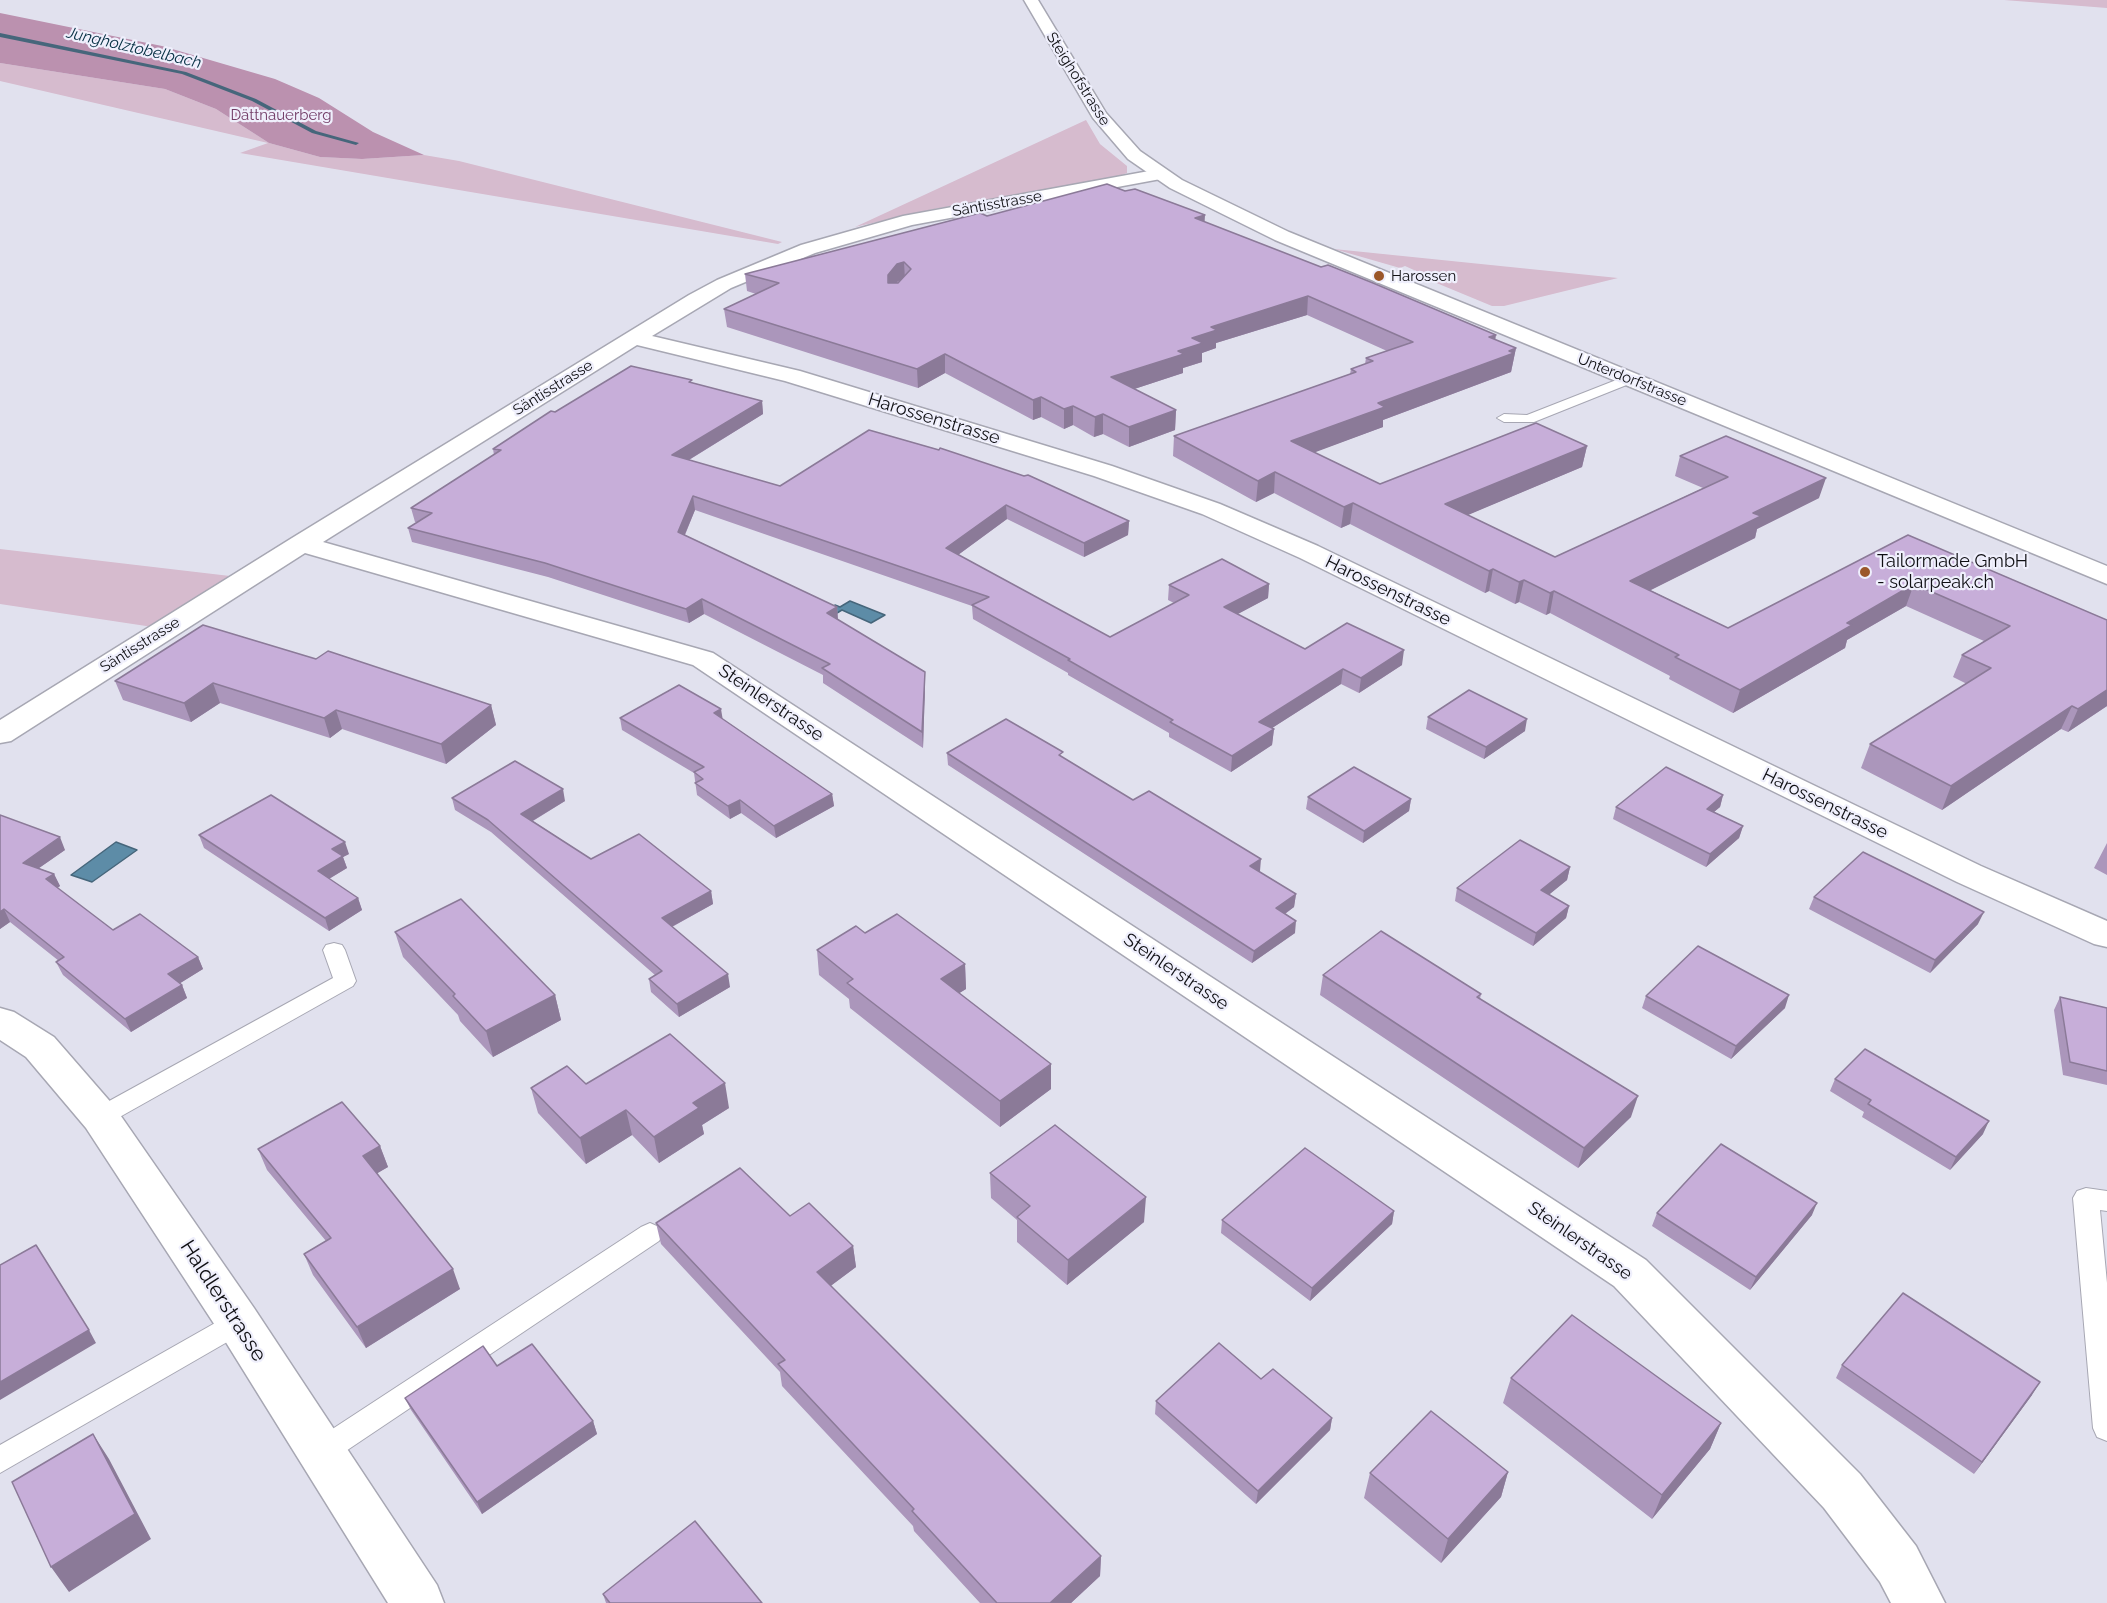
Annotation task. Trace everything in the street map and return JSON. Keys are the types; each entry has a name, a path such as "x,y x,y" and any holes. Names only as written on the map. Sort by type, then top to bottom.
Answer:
{"street":[{"name":"Steighofstrasse","path":"1031,0 1098,115 1120,143 1160,174"},
{"name":"Säntisstrasse","path":"0,734 301,544 724,284 794,254 849,236 947,212 1160,174"},
{"name":"Unterdorfstrasse","path":"1160,174 1225,210 1282,236 2107,576"},
{"name":"Harossenstrasse","path":"634,338 792,376 1103,471 1210,509 1309,552 1952,866 2107,935"},
{"name":"Steinlerstrasse","path":"301,544 703,659 1630,1273 1842,1491 1891,1555 1919,1603"},
{"name":"Haldlerstrasse","path":"0,1022 40,1047 100,1117 238,1322 418,1603"}],"lane":[{"path":"1504,418 1530,426 1629,379"},
{"path":"100,1117 345,981 334,950"},
{"path":"2107,1201 2086,1198 2107,1428"},
{"path":"321,1452 650,1234"},
{"path":"0,1460 238,1322"}],"shaded area":[{"path":"2004,0 2107,0 2107,8"},
{"path":"0,63 165,89 216,109 269,143 320,157 362,159 424,155 459,161 782,242 778,244 240,153 268,143 0,81"},
{"path":"1086,120 1100,144 1127,166 1127,173 1114,178 934,209 855,227"},
{"path":"1334,249 1618,278 1504,306 1492,306 1422,277 1425,275 1405,266 1400,268"},
{"path":"0,549 247,578 166,629 0,604"}],"green space":[{"name":"Dättnauerberg","path":"0,13 162,46 275,79 319,98 373,132 424,155 362,159 320,157 269,143 216,109 165,89 0,63"}],"water":[{"path":"850,601 885,615 871,623 842,610 837,613 828,610 835,605 840,607"},
{"path":"116,842 137,850 92,882 71,875"}],"building":[{"path":"1107,184 1125,191 1135,189 1205,215 1195,218 1321,267 1328,265 1373,283 1496,335 1489,337 1516,348 1509,351 1514,353 1378,403 1385,407 1291,441 1380,484 1536,423 1587,446 1445,504 1555,557 1728,477 1680,456 1726,436 1826,478 1753,513 1761,516 1630,581 1728,628 1908,535 2107,620 2107,690 2078,709 2072,706 1951,786 1870,744 1991,668 1962,655 2010,626 1914,584 1847,623 1852,625 1740,690 1675,657 1679,655 1554,591 1550,593 1524,580 1519,582 1493,569 1489,571 1353,503 1344,507 1275,472 1258,481 1174,436 1356,372 1351,369 1373,361 1366,358 1413,342 1308,296 1211,327 1217,330 1192,338 1203,343 1178,351 1184,354 1111,377 1176,410 1129,427 1103,414 1095,417 1073,406 1064,409 1041,397 1033,400 945,354 917,369 724,309 779,283 745,274 980,213 987,216","holes":["904,262 911,269 898,283 888,283 888,275 897,264"]},
{"path":"631,366 692,380 689,382 762,401 672,455 780,486 869,430 939,450 940,448 1024,476 1028,475 1129,521 1084,543 1006,505 946,548 1110,637 1189,595 1169,585 1222,559 1269,584 1224,607 1305,649 1347,623 1404,650 1361,678 1343,669 1259,722 1274,729 1232,756 1170,722 1173,720 1068,660 1070,659 972,605 989,597 693,496 678,532 837,607 827,613 925,672 922,732 822,668 830,664 702,599 686,609 545,563 408,528 432,513 411,508 501,450 493,449 551,411 555,412"},
{"path":"203,625 316,659 328,651 491,705 441,744 336,710 324,718 213,683 184,703 115,681"},
{"path":"679,685 721,709 714,713 832,794 774,826 740,800 728,806 695,783 703,779 694,772 704,767 620,718"},
{"path":"1469,690 1527,719 1486,747 1428,717"},
{"path":"1006,719 1063,752 1059,755 1133,800 1149,791 1261,859 1250,866 1296,894 1276,908 1296,921 1254,951 947,753"},
{"path":"515,761 563,789 521,814 591,859 639,834 711,891 662,918 728,974 677,1004 649,979 662,971 488,820 452,798"},
{"path":"1354,767 1411,799 1364,831 1308,797"},
{"path":"1666,767 1723,795 1707,809 1743,826 1710,854 1616,807"},
{"path":"271,795 345,842 332,849 343,856 318,871 358,898 325,918 199,835"},
{"path":"0,815 60,837 23,863 54,874 46,879 113,930 140,914 198,957 168,974 182,985 125,1019 56,962 64,957 4,909 0,912"},
{"path":"1520,840 1570,867 1541,890 1569,906 1536,933 1457,888"},
{"path":"1863,852 1984,912 1935,960 1814,897"},
{"path":"461,899 555,995 486,1031 453,996 455,994 395,932"},
{"path":"897,914 965,964 941,979 1051,1064 1000,1101 847,983 853,979 817,950 856,926 865,933"},
{"path":"1381,931 1481,994 1477,997 1638,1096 1584,1148 1323,975"},
{"path":"1698,946 1789,995 1736,1046 1646,996"},
{"path":"2060,997 2107,1008 2107,1071 2070,1062"},
{"path":"670,1034 725,1083 693,1103 699,1108 654,1137 626,1110 580,1138 531,1088 567,1066 586,1084"},
{"path":"1865,1049 1989,1121 1956,1157 1868,1104 1871,1100 1835,1079"},
{"path":"342,1102 380,1146 363,1156 453,1269 357,1327 304,1254 331,1238 258,1149"},
{"path":"1055,1125 1146,1197 1068,1260 1017,1217 1030,1206 990,1173"},
{"path":"1721,1144 1817,1203 1756,1277 1657,1213"},
{"path":"1305,1148 1394,1211 1312,1288 1222,1220"},
{"path":"740,1168 790,1216 809,1203 853,1246 817,1272 1101,1556 1050,1603 997,1603 912,1511 914,1509 778,1364 785,1360 656,1223"},
{"path":"36,1245 89,1330 0,1382 0,1265"},
{"path":"1903,1293 2040,1382 1982,1462 1842,1365"},
{"path":"1572,1315 1721,1423 1662,1495 1511,1378"},
{"path":"1219,1343 1261,1379 1273,1369 1332,1418 1258,1491 1156,1401"},
{"path":"532,1344 593,1421 477,1502 405,1398 483,1346 497,1366"},
{"path":"1431,1411 1508,1472 1448,1539 1370,1473"},
{"path":"93,1434 135,1514 51,1567 12,1482"},
{"path":"695,1521 762,1603 610,1603 603,1594"}],"waterway":[{"name":"Jungholztobelbach","path":"0,35 184,73 254,100 314,132 356,143"}],"place":[{"name":"Harossen","path":"1379,276"},
{"name":"Tailormade GmbH - solarpeak.ch","path":"1865,572"}]}
